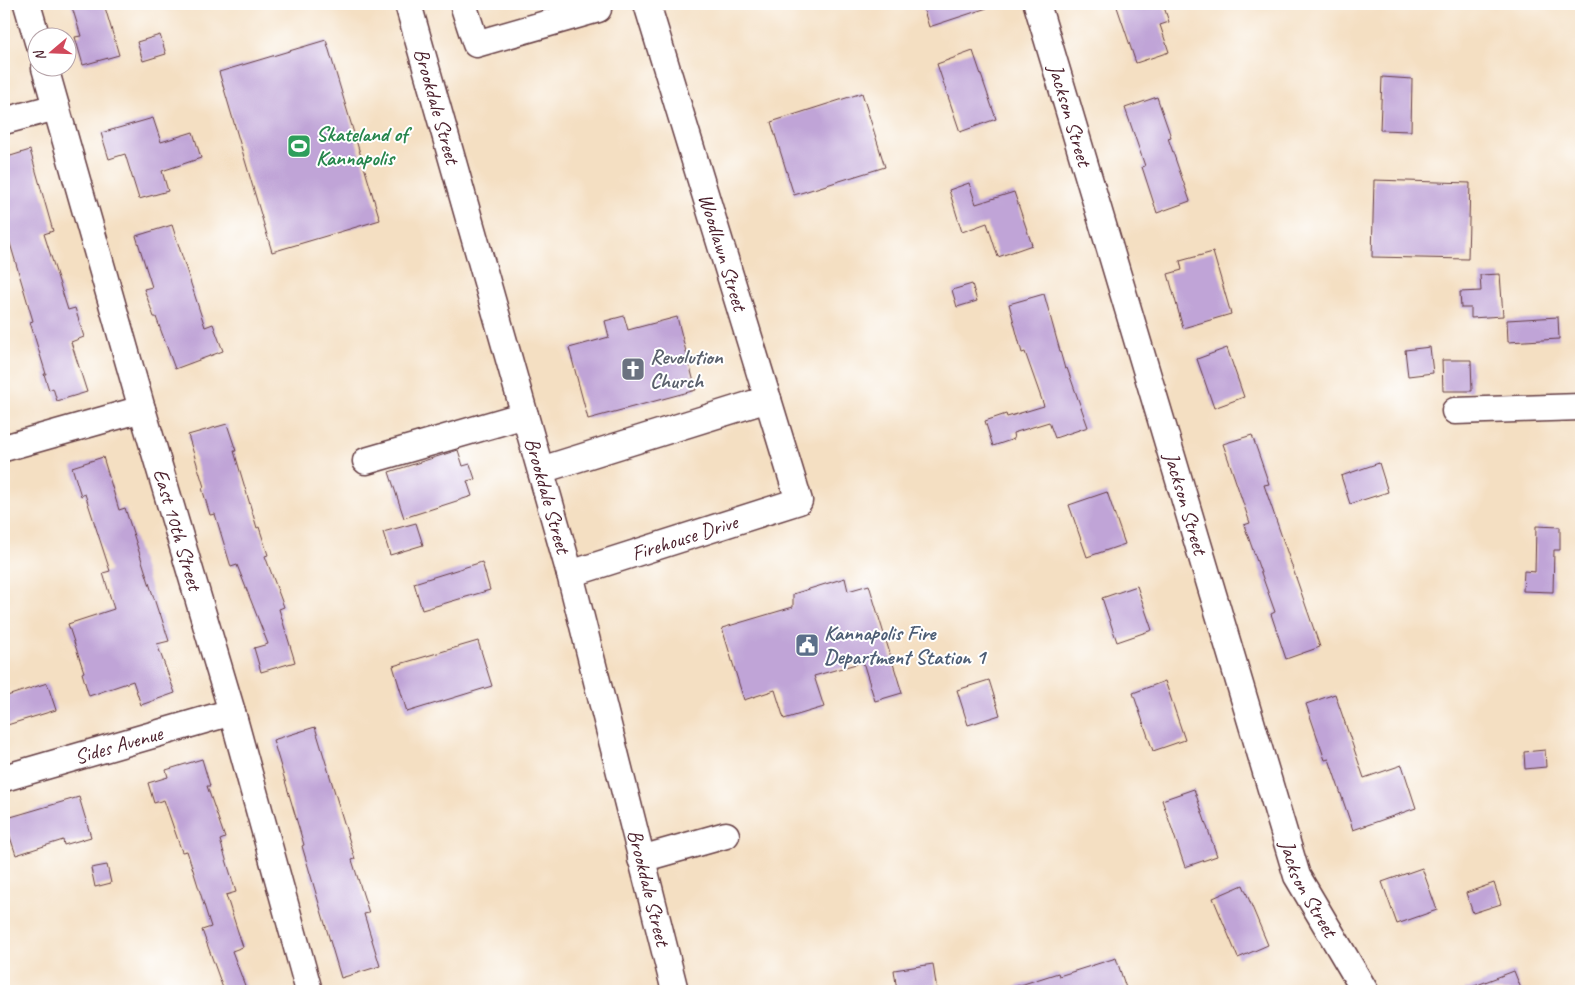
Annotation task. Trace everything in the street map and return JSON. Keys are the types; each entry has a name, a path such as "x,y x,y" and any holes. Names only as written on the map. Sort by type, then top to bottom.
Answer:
{"street":[{"path":"27,4 34,28"},
{"name":"Brookdale Street","path":"408,4 570,574 675,991"},
{"path":"463,4 476,44 597,6"},
{"name":"Woodlawn Street","path":"647,4 799,501"},
{"name":"Jackson Street","path":"1037,4 1297,876 1365,991"},
{"name":"East 10th Street","path":"48,78 142,409 232,712 309,991"},
{"path":"4,121 56,107"},
{"path":"541,470 768,399"},
{"path":"1455,411 1581,408"},
{"path":"4,448 142,409"},
{"path":"366,461 525,415"},
{"name":"Firehouse Drive","path":"570,574 799,501"},
{"name":"Sides Avenue","path":"4,778 232,712"},
{"path":"641,859 726,835"}],"building":[{"path":"71,4 104,4 119,55 83,65 78,48 78,36 81,36"},
{"path":"922,4 989,4 990,7 929,27"},
{"path":"1116,4 1163,4 1169,22 1160,25 1169,52 1136,63"},
{"path":"160,35 166,54 143,61 137,42"},
{"name":"Skateland of Kannapolis","path":"326,40 380,220 272,252 219,72"},
{"path":"973,51 996,119 960,132 937,64"},
{"path":"1382,77 1412,79 1411,131 1380,130"},
{"path":"862,93 885,167 794,195 771,122"},
{"path":"1157,97 1171,137 1168,138 1190,201 1157,213 1142,167 1145,166 1125,108"},
{"path":"153,118 161,142 193,132 201,158 162,171 168,191 139,199 125,154 109,159 101,133"},
{"path":"30,150 53,231 44,234 68,310 75,308 84,337 71,342 87,392 57,401 53,388 49,390 44,374 46,374 30,322 33,321 4,223 4,158"},
{"path":"1374,180 1470,183 1468,259 1372,257"},
{"path":"969,183 976,204 1014,192 1032,245 998,257 987,223 962,232 949,190"},
{"path":"172,225 205,327 213,324 223,351 175,369 144,289 152,287 136,236"},
{"path":"1213,252 1231,314 1183,328 1168,274 1182,270 1180,261"},
{"path":"1500,274 1503,316 1471,318 1471,308 1461,308 1460,292 1481,291 1480,275"},
{"path":"972,284 977,301 957,307 952,290"},
{"path":"1044,294 1065,369 1067,368 1088,427 1055,438 1049,422 1013,433 1014,439 993,446 985,421 1006,414 1007,417 1044,406 1025,352 1022,353 1009,304"},
{"name":"Revolution Church","path":"624,316 628,330 677,317 696,390 588,419 569,348 609,337 605,321"},
{"path":"1558,317 1559,339 1508,342 1507,320"},
{"path":"1430,347 1433,373 1408,376 1405,350"},
{"path":"1227,348 1244,397 1214,408 1197,359"},
{"path":"1442,360 1471,360 1472,391 1443,391"},
{"path":"227,424 257,528 259,527 268,555 265,556 284,607 279,609 295,662 261,672 254,648 268,644 237,565 231,567 215,514 210,515 202,488 204,487 188,435"},
{"path":"1252,435 1269,484 1264,485 1320,647 1286,659 1271,614 1275,612 1244,525 1250,523 1223,444"},
{"path":"458,450 463,466 470,464 475,479 467,481 472,496 404,518 389,472"},
{"path":"103,457 119,510 125,508 169,641 157,644 175,693 141,705 133,681 89,696 82,673 84,672 68,624 114,609 103,573 110,571 85,494 81,496 72,467"},
{"path":"1379,463 1388,492 1350,504 1341,476"},
{"path":"1107,492 1125,544 1087,557 1069,505"},
{"path":"416,523 423,545 390,555 383,532"},
{"path":"1536,526 1560,527 1560,550 1554,550 1553,592 1523,591 1524,571 1535,572"},
{"path":"482,562 490,590 422,610 414,583"},
{"name":"Kannapolis Fire Department Station 1","path":"845,578 848,591 869,585 902,693 875,701 863,662 814,676 824,707 784,719 775,690 744,700 722,628 793,607 793,594"},
{"path":"1137,586 1152,630 1117,642 1102,598"},
{"path":"478,641 492,686 407,712 393,666"},
{"path":"989,680 1000,715 968,725 957,690"},
{"path":"1165,681 1185,740 1153,751 1133,693"},
{"path":"47,683 56,710 4,726 4,697"},
{"path":"1335,694 1364,778 1402,765 1416,808 1353,830 1329,759 1325,760 1306,704"},
{"path":"315,727 355,859 352,860 369,913 364,914 380,966 341,978 273,740"},
{"path":"1545,750 1546,767 1525,769 1524,752"},
{"path":"202,759 210,786 207,786 225,838 220,840 236,892 226,895 243,947 232,951 247,991 224,991 202,930 211,927 187,851 182,852 164,800 154,803 148,783 168,777 166,770"},
{"path":"1194,789 1217,856 1185,867 1162,800"},
{"path":"79,797 91,837 64,845 63,840 16,855 4,819"},
{"path":"107,865 111,883 95,887 91,868"},
{"path":"1422,868 1437,910 1397,924 1382,882"},
{"path":"1494,883 1501,904 1473,913 1466,893"},
{"path":"1243,885 1268,945 1238,958 1213,898"},
{"path":"1116,958 1127,991 1012,991 1011,988 1058,973 1059,976"},
{"path":"933,964 937,991 897,991 894,970"},
{"path":"1514,971 1522,991 1464,991 1464,990"}],"place":[{"name":"Skateland of Kannapolis","path":"299,146"},
{"name":"Revolution Church","path":"633,369"},
{"name":"Kannapolis Fire Department Station 1","path":"807,645"}]}
